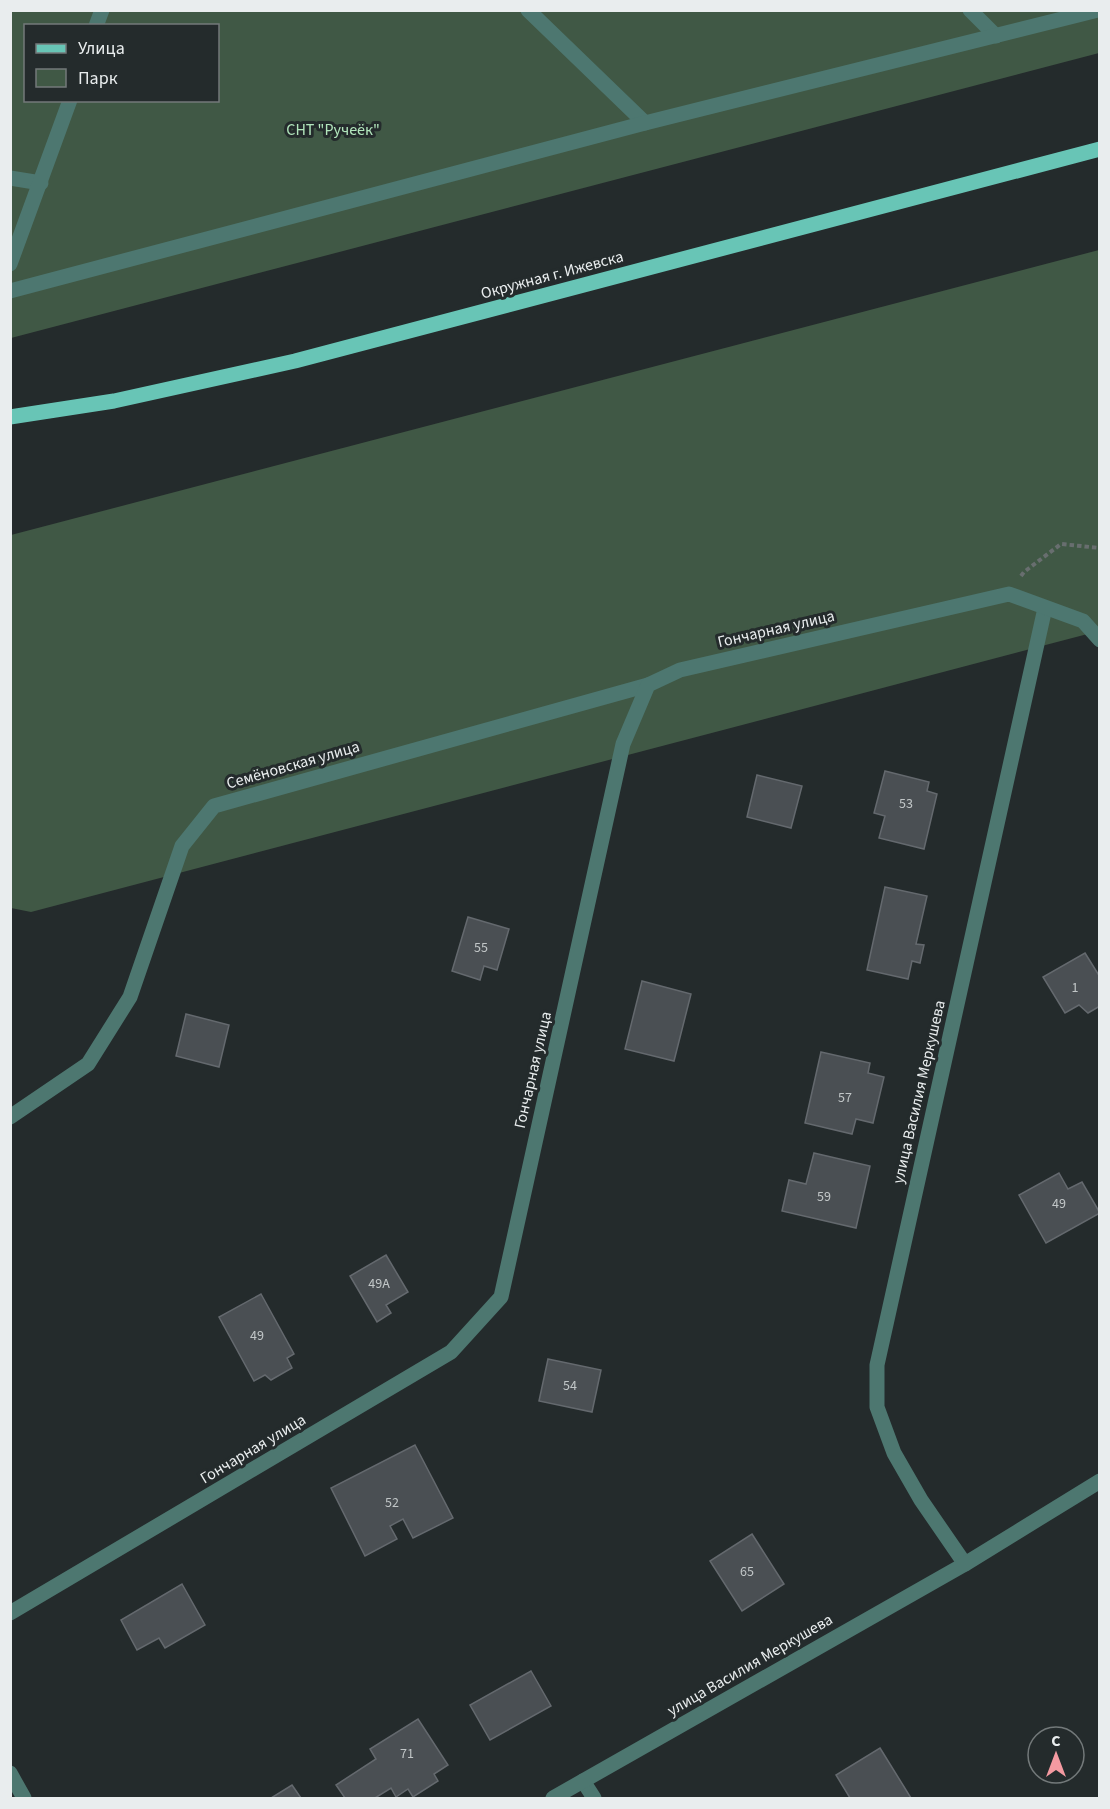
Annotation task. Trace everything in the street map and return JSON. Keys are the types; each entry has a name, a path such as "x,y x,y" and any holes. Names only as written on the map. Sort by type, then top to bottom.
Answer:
{"main road":[{"name":"Окружная г. Ижевска","path":"10,417 114,401 295,361 1100,149"}],"street":[{"path":"528,10 645,123"},
{"path":"970,10 996,36"},
{"path":"10,291 645,123 1098,10"},
{"path":"10,264 69,102"},
{"path":"10,178 41,183"},
{"path":"1009,594 1083,621 1100,640"},
{"name":"Гончарная улица","path":"10,1613 451,1352 501,1296 624,744 648,685 680,670 1009,594"},
{"name":"улица Василия Меркушева","path":"965,1564 921,1500 894,1453 877,1407 877,1365 1045,608"},
{"name":"Семёновская улица","path":"10,1117 88,1064 130,997 182,846 214,806 648,685"},
{"name":"улица Василия Меркушева","path":"553,1798 965,1564 1100,1481"},
{"path":"10,1773 24,1798"},
{"path":"583,1781 594,1798"}],"path":[{"path":"1009,594 1024,572 1061,544 1100,548"}],"green space":[{"name":"СНТ \"Ручеёк\"","path":"11,11 1099,11 1099,53 11,338"},
{"path":"1099,250 1099,631 31,912 11,908 11,535"}],"building":[{"path":"885,771 929,782 927,791 937,794 924,849 879,838 885,816 874,813"},
{"path":"757,775 802,786 791,828 747,817"},
{"path":"885,887 927,896 916,944 924,945 920,963 912,961 908,979 867,970"},
{"path":"468,917 509,929 497,970 484,966 480,980 452,971"},
{"path":"1085,953 1100,977 1100,1006 1088,1013 1079,1005 1065,1013 1043,977"},
{"path":"642,981 691,994 674,1061 625,1049"},
{"path":"186,1014 229,1025 219,1067 176,1056"},
{"path":"821,1052 870,1063 868,1073 884,1077 873,1123 856,1119 852,1134 805,1123"},
{"path":"814,1153 870,1166 856,1228 782,1211 789,1180 806,1184"},
{"path":"1059,1173 1068,1189 1082,1182 1100,1213 1046,1243 1019,1195"},
{"path":"386,1255 408,1292 386,1305 391,1313 377,1322 350,1276"},
{"path":"261,1294 294,1354 287,1358 292,1368 271,1380 265,1375 254,1381 219,1317"},
{"path":"548,1359 601,1370 592,1412 539,1401"},
{"path":"415,1445 453,1518 413,1538 403,1519 390,1526 397,1539 365,1556 331,1488"},
{"path":"752,1534 784,1584 742,1611 710,1561"},
{"path":"182,1584 205,1625 165,1648 159,1638 137,1650 121,1620"},
{"path":"531,1671 551,1706 490,1740 470,1705"},
{"path":"418,1719 448,1765 434,1774 438,1781 413,1797 408,1789 396,1797 391,1788 375,1798 345,1798 336,1785 376,1759 370,1749"},
{"path":"880,1748 911,1798 850,1798 836,1775"},
{"path":"292,1785 301,1798 271,1798"}]}
